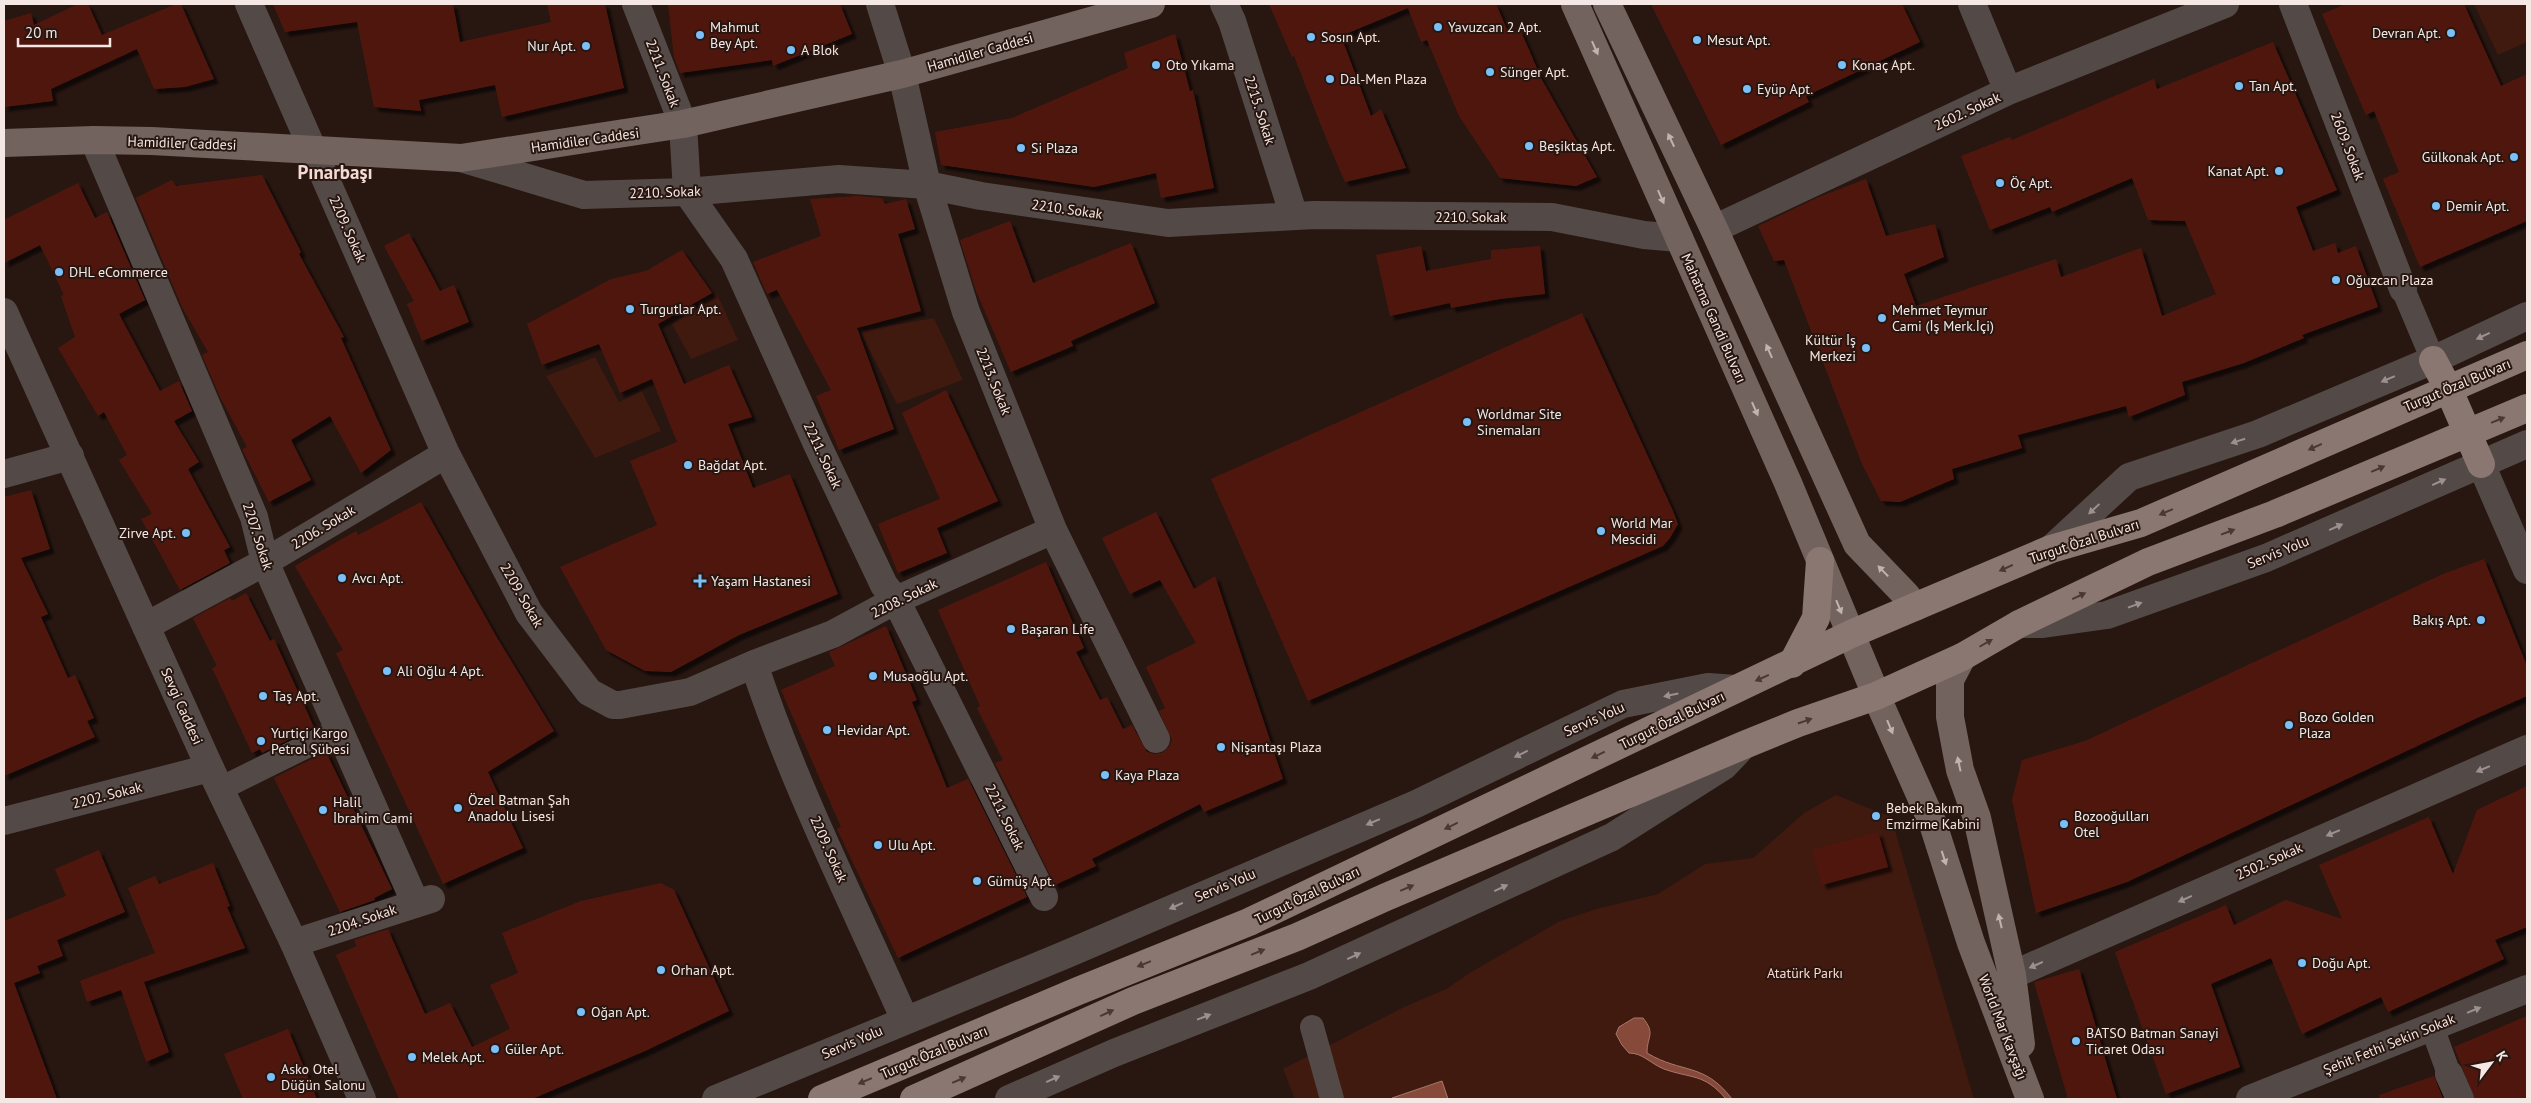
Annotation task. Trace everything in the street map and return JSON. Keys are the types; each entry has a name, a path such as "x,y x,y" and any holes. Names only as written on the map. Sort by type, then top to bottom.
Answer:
{"main road":[{"name":"Hamidiler Caddesi","path":"4,143 94,140 313,149 461,158 683,124 902,74 1151,4"},
{"name":"Mahatma Gandi Bulvarı","path":"1575,4 1851,634"},
{"path":"1607,4 1714,229 1857,544 1906,595 1915,608"},
{"name":"Turgut Özal Bulvarı","path":"822,1099 1078,991 1249,922 1792,664 1851,634 2051,549 2141,523 2527,354"},
{"path":"2433,360 2448,388 2481,464"},
{"path":"914,1099 1133,1001 1297,937 1386,896 1744,745 1798,723 1876,696 1962,657 2019,624 2148,562 2275,514 2527,408"},
{"path":"1792,664 1816,618 1820,561"},
{"name":"World Mar Kavşağı","path":"1851,634 1876,696 1933,824 1971,942 2029,1095"},
{"name":"World Mar Kavşağı","path":"1962,657 1950,680 1950,717 1960,770 1977,818 2012,975 2029,1095"}],"street":[{"name":"2209. Sokak","path":"249,4 446,454 529,613 589,692 613,706 690,692 754,664 769,708 801,785 905,1020"},
{"name":"2211. Sokak","path":"636,4 683,124 687,192 734,259 817,444 884,585 896,600 1044,897"},
{"name":"2213. Sokak","path":"880,4 902,74 927,185 966,312 1053,530 1156,739"},
{"name":"2215. Sokak","path":"1224,4 1232,21 1294,216"},
{"path":"1972,4 2008,91"},
{"name":"2602. Sokak","path":"1714,229 2008,91 2225,4"},
{"name":"2609. Sokak","path":"2293,4 2403,289"},
{"name":"2207. Sokak","path":"94,140 254,517 265,562 339,730 423,901"},
{"name":"2210. Sokak","path":"461,158 584,194 687,192 840,179 927,185 981,196 1168,223 1294,216 1552,218 1644,236 1679,238"},
{"path":"2403,289 2433,360"},
{"name":"Sevgi Caddesi","path":"4,312 215,778 294,943 362,1099"},
{"path":"2051,549 2129,477 2258,434 2433,360 2527,316"},
{"name":"Servis Yolu","path":"2019,624 2043,624 2107,615 2266,558 2527,444"},
{"name":"2206. Sokak","path":"146,626 265,562 446,454"},
{"path":"4,474 70,456"},
{"path":"2481,464 2527,570"},
{"name":"2208. Sokak","path":"754,664 833,634 896,600 1053,530"},
{"name":"Servis Yolu","path":"716,1099 1067,954 1416,804 1623,704 1708,687 1736,689"},
{"path":"215,778 339,730"},
{"path":"1009,1099 1114,1053 1309,976 1612,837 1724,766 1744,745"},
{"name":"2502. Sokak","path":"2012,975 2527,749"},
{"name":"2202. Sokak","path":"4,821 215,778"},
{"name":"2204. Sokak","path":"294,943 423,901"},
{"name":"Şehit Fethi Sekin Sokak","path":"2250,1099 2283,1093 2432,1027 2527,989"},
{"path":"1312,1027 1332,1099"},
{"path":"2432,1027 2460,1099"}],"green space":[{"path":"2474,4 2527,4 2527,42 2498,55"},
{"path":"717,294 738,340 691,359 672,324"},
{"path":"934,318 963,380 897,404 860,331"},
{"path":"595,357 619,402 642,391 661,431 595,458 546,376"},
{"name":"Atatürk Parkı","path":"1836,795 1891,817 1974,1099 1295,1099 1283,1069 1404,1007 1446,989 1471,972 1560,921 1596,909 1658,894 1705,864 1753,858 1804,813"}],"shaded area":[{"path":"1634,1018 1643,1018 1649,1028 1650,1035 1647,1053 1712,1079 1732,1099 1726,1099 1704,1081 1664,1069 1639,1055 1629,1053 1616,1034 1619,1027"},
{"path":"1442,1081 1448,1099 1392,1099 1392,1098"}],"building":[{"path":"78,4 88,4 102,35 176,4 181,4 214,79 185,87 154,89 137,49 51,89 53,101 4,107 4,21 31,13 34,25"},
{"path":"273,4 453,4 460,42 551,22 547,4 605,4 624,88 502,117 495,85 419,100 421,111 374,107 357,22 285,32"},
{"path":"668,4 840,4 852,34 773,66 772,60 680,73 674,57"},
{"path":"1269,4 1496,4 1509,34 1520,29 1542,80 1597,177 1576,186 1500,178 1459,116 1427,40 1421,42 1408,8 1341,36 1371,116 1381,109 1406,168 1345,182 1294,56 1292,57"},
{"path":"1651,4 1902,4 1920,42 1806,96 1809,102 1721,145"},
{"path":"2346,4 2464,4 2501,86 2527,74 2527,221 2420,267 2383,179 2399,172 2374,111 2366,115 2322,14"},
{"path":"1175,34 1190,91 1193,90 1214,188 1161,198 1156,173 1094,187 941,165 935,132 1012,118 1128,68 1124,53"},
{"path":"2273,42 2337,190 2296,207 2313,251 2335,243 2338,253 2356,246 2378,307 2302,335 2304,338 2244,363 2182,382 2185,395 2129,417 2126,406 2018,435 2022,448 1952,469 1954,479 1900,502 1881,501 1862,464 1784,260 1774,261 1758,226 1819,197 1866,179 1886,236 1935,224 1944,257 1904,274 1916,306 2056,259 2061,277 2141,248 2162,316 2216,294 2185,221 2148,220 2132,178 2052,212 2050,207 1990,230 1961,156 2010,137 2012,140 2154,79 2157,89"},
{"path":"262,175 301,252 299,254 344,337 341,338 391,450 361,473 330,416 291,440 311,480 269,502 242,449 247,447 220,397 202,355 208,352 182,307 136,198 172,180 176,186"},
{"path":"78,183 95,218 107,212 145,300 119,314 160,391 179,381 192,411 174,421 199,462 188,469 230,547 224,550 230,563 180,590 141,519 152,514 119,460 127,455 104,412 98,416 58,348 75,337 61,296 64,295 40,245 4,263 4,220"},
{"path":"858,196 882,198 885,204 906,199 915,229 898,234 921,311 857,328 894,429 839,450 816,396 831,390 777,290 767,294 753,262 821,236 810,199"},
{"path":"1010,221 1033,283 1131,243 1155,303 1071,341 1073,346 1011,372 976,291 960,240"},
{"path":"409,233 440,291 454,285 469,322 422,341 407,304 414,301 384,246"},
{"path":"1421,246 1426,271 1491,259 1491,250 1540,246 1545,294 1500,299 1451,308 1450,303 1390,316 1376,255"},
{"path":"682,250 712,293 658,324 684,384 729,365 752,417 728,424 753,488 790,474 838,594 739,635 671,672 645,671 606,650 560,567 657,525 630,461 677,442 652,379 620,393 599,344 542,365 527,324 611,279 646,271"},
{"path":"1582,313 1673,511 1678,524 1670,538 1663,546 1308,701 1211,479"},
{"path":"946,390 998,501 937,528 947,553 898,573 878,524 940,499 902,413"},
{"path":"31,490 50,549 21,558 48,614 41,617 68,678 75,675 94,718 87,721 95,737 4,776 4,497"},
{"path":"421,502 496,636 554,731 488,772 523,848 443,884 336,653 343,650 295,566 356,531 358,535"},
{"path":"1156,512 1194,589 1215,576 1283,779 1204,812 1200,804 1092,859 1096,866 1055,885 995,763 1003,760 977,708 980,706 938,610 1046,562 1084,648 1076,652 1100,700 1107,697 1123,729 1132,725 1147,752 1154,754 1162,753 1169,747 1172,740 1159,711 1165,708 1146,667 1196,643 1160,580 1130,594 1102,538"},
{"name":"Bozo Golden Plaza","path":"2484,559 2527,666 2527,696 2127,882 2036,913 2012,800 2022,760 2085,741 2443,574"},
{"name":"Taş Apt.","path":"246,593 270,641 274,639 314,727 262,753 260,749 252,753 212,668 217,666 193,618 230,598 232,601"},
{"path":"886,626 917,700 912,702 947,788 968,779 1027,897 898,958 837,829 841,827 781,690 835,666 829,652"},
{"name":"Halil İbrahim Cami","path":"326,752 392,889 374,898 375,900 340,912 274,778"},
{"path":"2527,786 2527,927 2495,940 2504,959 2388,1012 2381,997 2302,1034 2271,958 2211,984 2240,1067 2166,1094 2115,952 2226,905 2234,925 2286,900 2342,919 2319,865 2429,817 2453,874 2477,810"},
{"path":"1878,832 1888,867 1822,885 1812,850"},
{"path":"99,850 125,912 57,940 63,956 37,966 40,973 14,983 57,1099 4,1099 4,921 66,896 55,869"},
{"path":"213,863 230,906 227,907 245,948 144,982 169,1052 146,1062 121,990 87,1002 80,981 155,953 128,888 155,876 159,884"},
{"path":"661,883 674,890 729,1011 645,1051 532,1099 399,1099 336,955 357,946 354,940 388,929 425,1014 450,1003 472,1047 510,1029 490,985 518,973 502,933 581,901"},
{"name":"BATSO Batman Sanayi Ticaret Odası","path":"2079,969 2117,1099 2068,1099 2034,982"},
{"path":"2527,1016 2527,1099 2475,1099 2454,1047"},
{"name":"Asko Otel Düğün Salonu","path":"288,1029 317,1099 243,1099 224,1054"},
{"path":"2434,1076 2443,1099 2380,1099 2379,1095"}],"place":[{"name":"Yavuzcan 2 Apt.","path":"1438,27"},
{"name":"Devran Apt.","path":"2451,33"},
{"name":"Mahmut Bey Apt.","path":"700,35"},
{"name":"Sosın Apt.","path":"1311,37"},
{"name":"Mesut Apt.","path":"1697,40"},
{"name":"Nur Apt.","path":"586,46"},
{"name":"A Blok","path":"791,50"},
{"name":"Oto Yıkama","path":"1156,65"},
{"name":"Konaç Apt.","path":"1842,65"},
{"name":"Sünger Apt.","path":"1490,72"},
{"name":"Dal-Men Plaza","path":"1330,79"},
{"name":"Tan Apt.","path":"2239,86"},
{"name":"Eyüp Apt.","path":"1747,89"},
{"name":"Beşiktaş Apt.","path":"1529,146"},
{"name":"Si Plaza","path":"1021,148"},
{"name":"Gülkonak Apt.","path":"2514,157"},
{"name":"Kanat Apt.","path":"2279,171"},
{"name":"Öç Apt.","path":"2000,183"},
{"name":"Demir Apt.","path":"2436,206"},
{"name":"DHL eCommerce","path":"59,272"},
{"name":"Oğuzcan Plaza","path":"2336,280"},
{"name":"Turgutlar Apt.","path":"630,309"},
{"name":"Mehmet Teymur Cami (İş Merk.İçi)","path":"1882,318"},
{"name":"Kültür İş Merkezi","path":"1866,348"},
{"name":"Worldmar Site Sinemaları","path":"1467,422"},
{"name":"Bağdat Apt.","path":"688,465"},
{"name":"World Mar Mescidi","path":"1601,531"},
{"name":"Zirve Apt.","path":"186,533"},
{"name":"Avcı Apt.","path":"342,578"},
{"name":"Yaşam Hastanesi","path":"700,581"},
{"name":"Bakış Apt.","path":"2481,620"},
{"name":"Başaran Life","path":"1011,629"},
{"name":"Ali Oğlu 4 Apt.","path":"387,671"},
{"name":"Musaoğlu Apt.","path":"873,676"},
{"name":"Taş Apt.","path":"263,696"},
{"name":"Bozo Golden Plaza","path":"2289,725"},
{"name":"Hevidar Apt.","path":"827,730"},
{"name":"Yurtiçi Kargo Petrol Şübesi","path":"261,741"},
{"name":"Nişantaşı Plaza","path":"1221,747"},
{"name":"Kaya Plaza","path":"1105,775"},
{"name":"Özel Batman Şah Anadolu Lisesi","path":"458,808"},
{"name":"Halil İbrahim Cami","path":"323,810"},
{"name":"Bebek Bakım Emzirme Kabini","path":"1876,816"},
{"name":"Bozooğulları Otel","path":"2064,824"},
{"name":"Ulu Apt.","path":"878,845"},
{"name":"Gümüş Apt.","path":"977,881"},
{"name":"Doğu Apt.","path":"2302,963"},
{"name":"Orhan Apt.","path":"661,970"},
{"name":"Oğan Apt.","path":"581,1012"},
{"name":"BATSO Batman Sanayi Ticaret Odası","path":"2076,1041"},
{"name":"Güler Apt.","path":"495,1049"},
{"name":"Melek Apt.","path":"412,1057"},
{"name":"Asko Otel Düğün Salonu","path":"271,1077"}],"district":[{"name":"Pınarbaşı","path":"335,172"}]}
